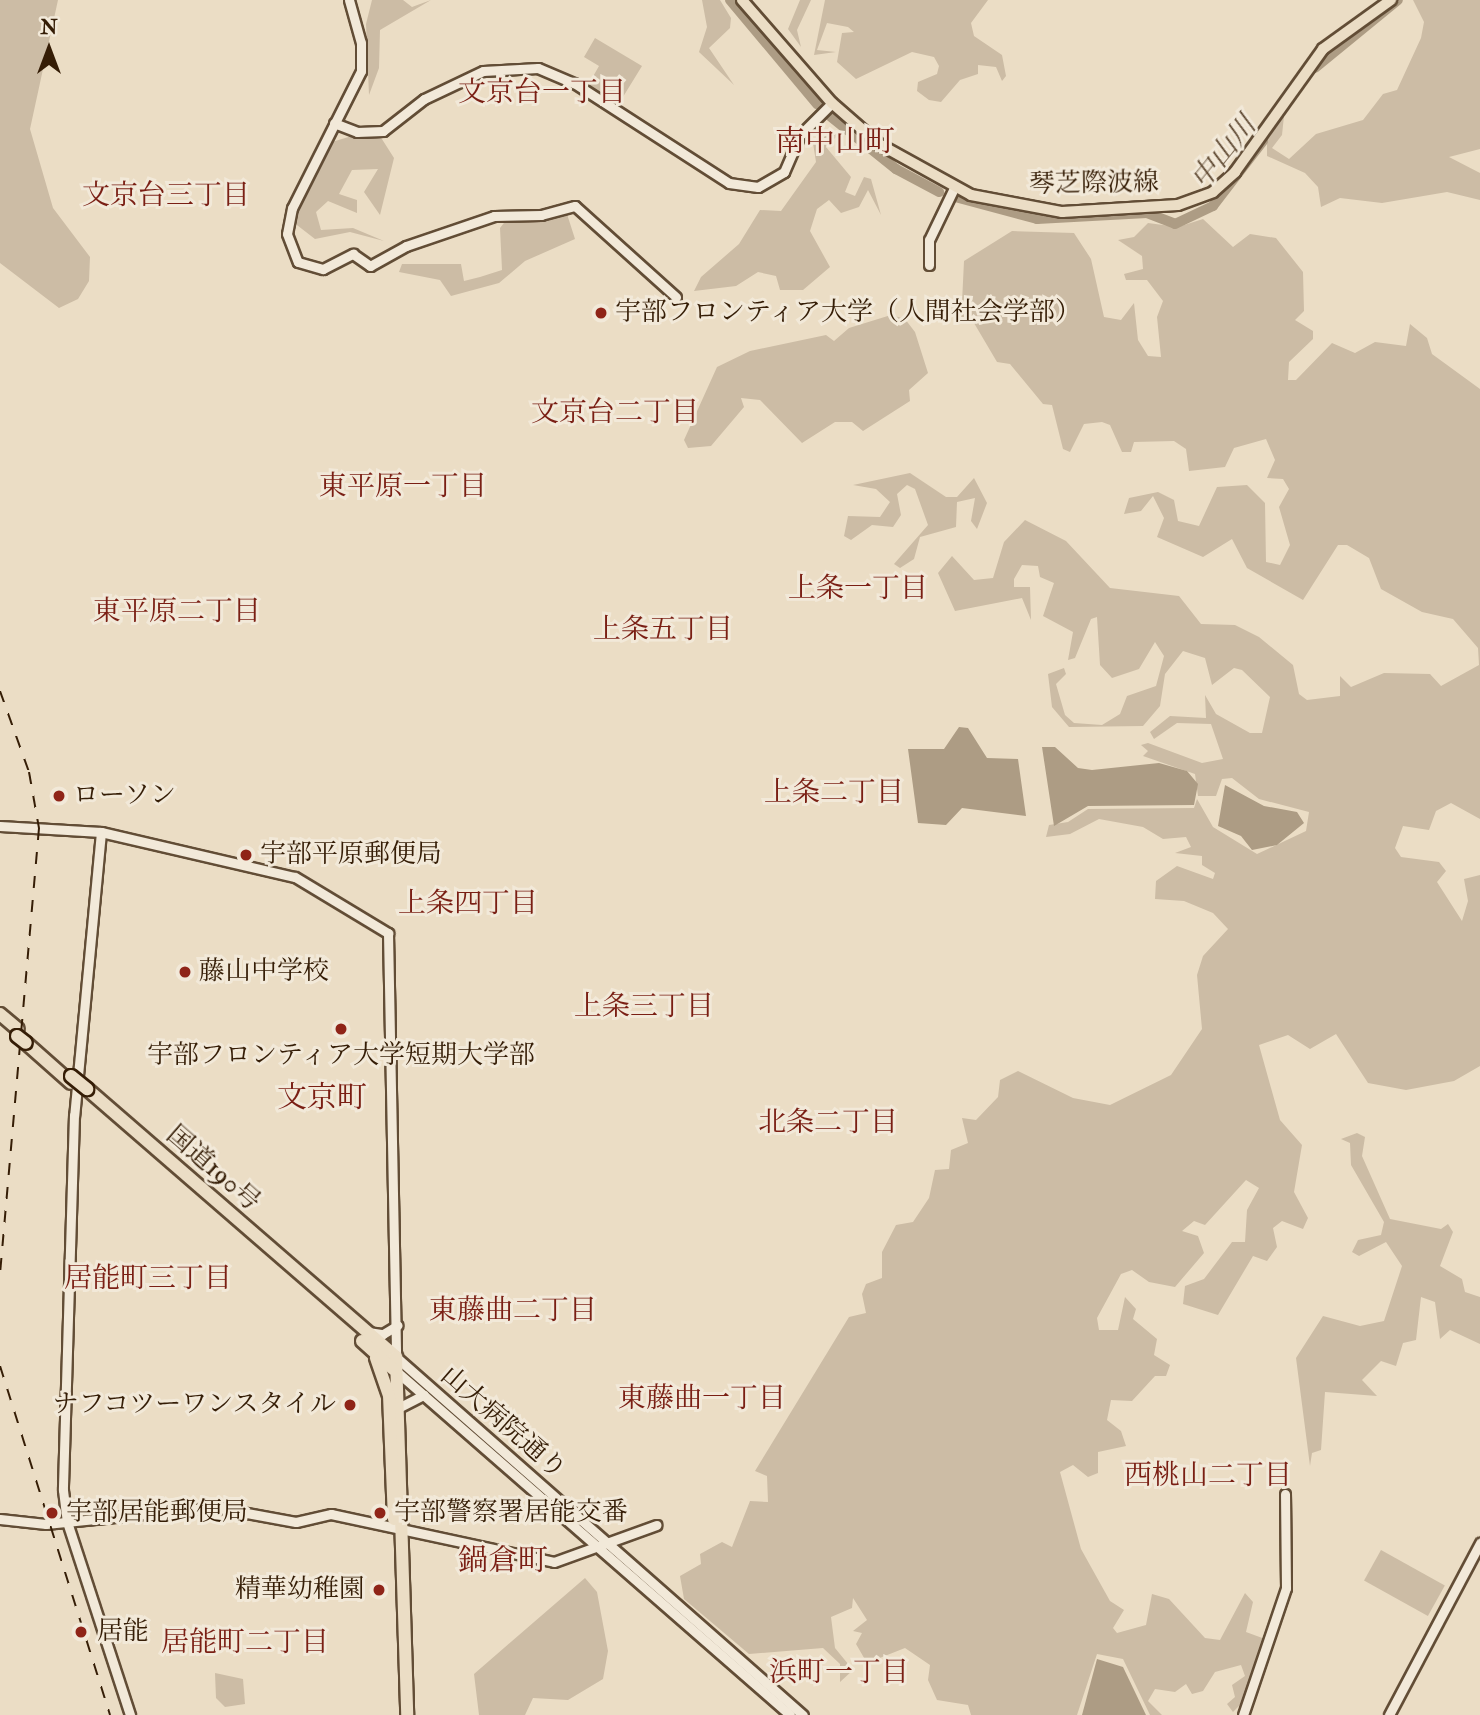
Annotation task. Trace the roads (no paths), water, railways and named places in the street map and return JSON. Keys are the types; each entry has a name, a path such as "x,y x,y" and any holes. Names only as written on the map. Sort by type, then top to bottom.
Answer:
{"highway":[{"name":"国道190号","path":"0,1014 369,1348 396,1366"},
{"name":"国道190号","path":"0,1021 22,1036"},
{"name":"国道190号","path":"86,1093 354,1325 396,1366 402,1714"},
{"name":"国道190号","path":"369,1348 387,1385 398,1529"},
{"name":"国道190号","path":"392,1462 396,1366"}],"main road":[{"name":"琴芝際波線","path":"742,0 832,103 865,134 954,188 1042,212 1178,205 1204,197 1235,172 1323,49 1391,0"}],"street":[{"path":"349,0 361,43 361,71 287,221 289,247 304,267 323,269 353,254 370,266 406,246 494,216 541,215 575,206 676,297"},
{"path":"334,123 357,132 383,131 424,99 468,78 496,68 538,68 574,83 729,183 758,187 789,166 800,135 832,103"},
{"path":"929,265 929,240 954,188"},
{"path":"0,826 101,832 295,877 390,937 398,1325 396,1366"},
{"path":"101,832 74,1115 67,1522 130,1715"},
{"path":"354,1325 377,1335 398,1325"},
{"name":"山大病院通り","path":"396,1366 424,1395 790,1715"},
{"name":"山大病院通り","path":"396,1366 610,1544 803,1715"},
{"path":"398,1408 424,1395"},
{"path":"1243,1715 1286,1588 1285,1494"},
{"path":"0,1519 67,1522 214,1507 296,1522 331,1514 554,1562 599,1548 656,1525"},
{"path":"1388,1715 1480,1543"}],"waterway":[{"name":"中山川","path":"730,0 817,104"},
{"name":"中山川","path":"1315,68 1398,0"},
{"name":"中山川","path":"830,116 896,169 939,192"},
{"name":"中山川","path":"955,197 1037,219 1147,213 1175,224 1213,206 1263,141"}],"railway":[{"path":"0,691 29,772 39,828 0,1270"},
{"path":"0,1366 110,1715"}],"place":[{"name":"宇部フロンティア大学（人間社会学部）","path":"601,313"},
{"name":"ローソン","path":"59,796"},
{"name":"宇部平原郵便局","path":"246,855"},
{"name":"藤山中学校","path":"185,972"},
{"name":"宇部フロンティア大学短期大学部","path":"341,1029"},
{"name":"ナフコツーワンスタイル","path":"350,1405"},
{"name":"宇部居能郵便局","path":"52,1513"},
{"name":"宇部警察署居能交番","path":"380,1513"},
{"name":"精華幼稚園","path":"379,1590"},
{"name":"居能","path":"81,1632"}],"district":[{"name":"文京台一丁目","path":"542,93"},
{"name":"南中山町","path":"835,142"},
{"name":"文京台三丁目","path":"166,196"},
{"name":"文京台二丁目","path":"615,413"},
{"name":"東平原一丁目","path":"403,487"},
{"name":"上条一丁目","path":"858,589"},
{"name":"東平原二丁目","path":"177,612"},
{"name":"上条五丁目","path":"663,630"},
{"name":"上条二丁目","path":"834,793"},
{"name":"上条四丁目","path":"468,904"},
{"name":"上条三丁目","path":"644,1007"},
{"name":"文京町","path":"322,1098"},
{"name":"北条二丁目","path":"828,1123"},
{"name":"居能町三丁目","path":"148,1279"},
{"name":"東藤曲二丁目","path":"513,1311"},
{"name":"東藤曲一丁目","path":"702,1399"},
{"name":"西桃山二丁目","path":"1208,1476"},
{"name":"鍋倉町","path":"503,1561"},
{"name":"居能町二丁目","path":"245,1643"},
{"name":"浜町一丁目","path":"839,1673"}]}
